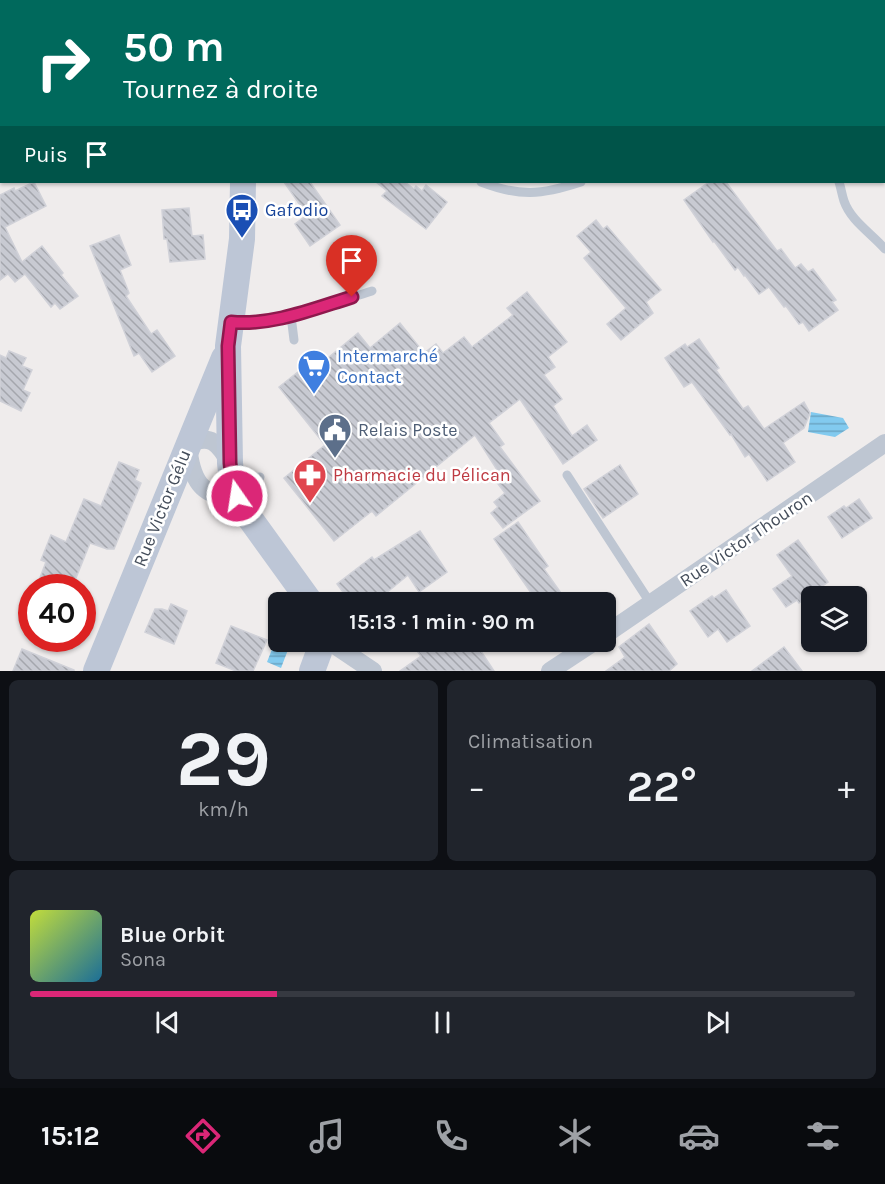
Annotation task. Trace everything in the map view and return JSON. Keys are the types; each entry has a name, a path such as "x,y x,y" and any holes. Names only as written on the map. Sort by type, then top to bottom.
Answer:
{"street":[{"path":"243,183 242,239 230,334 233,480 223,497 211,493 202,486 190,468 188,445 200,439 214,442 222,450 233,480 247,514 303,592"},
{"name":"Rue Victor Gélu","path":"96,671 188,445 230,334"},
{"name":"Rue Victor Thouron","path":"616,627 885,443"},
{"path":"312,671 318,652"},
{"path":"345,652 373,671"},
{"path":"550,671 576,665 586,652"}],"lane":[{"path":"484,183 500,189 530,193 578,183"},
{"path":"839,183 849,211 885,249"},
{"path":"230,334 252,323 291,316 372,291"},
{"path":"291,316 294,340"},
{"path":"567,475 651,604"},
{"path":"233,480 260,477"}],"water":[{"path":"811,412 843,418 849,428 835,437 808,432"},
{"path":"271,652 287,652 281,668 267,662"}],"building":[{"path":"34,183 46,206 5,227 22,262 42,246 63,273 61,275 78,296 60,309 55,303 51,307 25,274 15,282 8,274 0,280 0,195 14,188 15,191"},
{"path":"285,183 311,183 340,225 310,246 295,224 307,215"},
{"path":"377,183 406,183 414,189 416,186 422,191 426,185 447,202 426,229 382,196 387,191"},
{"path":"708,183 727,183 777,251 781,249 795,268 801,264 808,272 813,269 836,300 832,302 838,310 809,331 803,322 799,324 769,287 759,294 738,267 735,270 684,200"},
{"path":"189,208 192,236 203,235 205,259 170,262 167,239 164,239 162,210"},
{"path":"596,220 603,229 607,226 661,290 646,302 653,313 621,340 607,324 626,308 584,258 591,252 577,236"},
{"path":"119,235 131,265 120,270 129,293 126,296 151,334 157,330 175,356 152,372 139,353 134,356 90,246"},
{"path":"527,292 567,342 548,357 555,367 544,375 562,399 553,406 572,436 587,425 597,440 563,464 520,399 489,423 504,444 500,447 540,501 503,528 491,513 498,507 494,502 505,493 495,480 501,476 475,435 376,516 372,511 334,541 284,478 325,445 279,387 318,356 323,362 358,333 370,348 400,323 424,353 436,344 443,353 464,337 472,347 513,315 507,308"},
{"path":"699,339 719,368 716,370 743,409 748,406 764,429 804,402 810,413 804,428 783,443 795,462 767,481 749,454 745,457 731,434 692,382 684,387 665,358 685,344 687,347"},
{"path":"9,351 26,358 22,366 32,370 23,390 30,393 21,411 0,401 0,355 6,358"},
{"path":"119,462 139,470 135,480 141,483 114,549 90,543 78,574 41,574 46,562 41,560 51,535 66,542 84,499 101,506"},
{"path":"620,465 638,494 603,518 584,489"},
{"path":"859,499 872,518 842,538 828,517"},
{"path":"518,522 548,566 544,569 560,592 530,592 494,539"},
{"path":"420,531 447,572 419,592 408,575 387,592 343,592 337,584 372,557 374,560"},
{"path":"798,540 828,582 822,586 801,586 801,602 799,603 797,600 786,607 773,589 792,576 777,555"},
{"path":"726,590 750,626 727,642 718,629 708,637 690,611 712,596 714,598"},
{"path":"171,604 187,611 174,644 145,632 155,609 168,611"},
{"path":"649,624 677,664 669,671 606,671 625,657 619,647"},
{"path":"231,626 267,640 253,671 236,671 216,663"},
{"path":"784,647 802,671 752,671"},
{"path":"21,652 29,652 74,670 74,671 13,671"},
{"path":"418,652 482,652 494,671 400,671 421,656"}],"place":[{"name":"Gafodio","path":"242,239"},
{"name":"Intermarché Contact","path":"314,395"},
{"name":"Relais Poste","path":"335,459"},
{"name":"Pharmacie du Pélican","path":"310,504"}],"route":[{"path":"237,496 232,481 228,419 228,346 231,322 252,323 291,316 352,297"}]}
